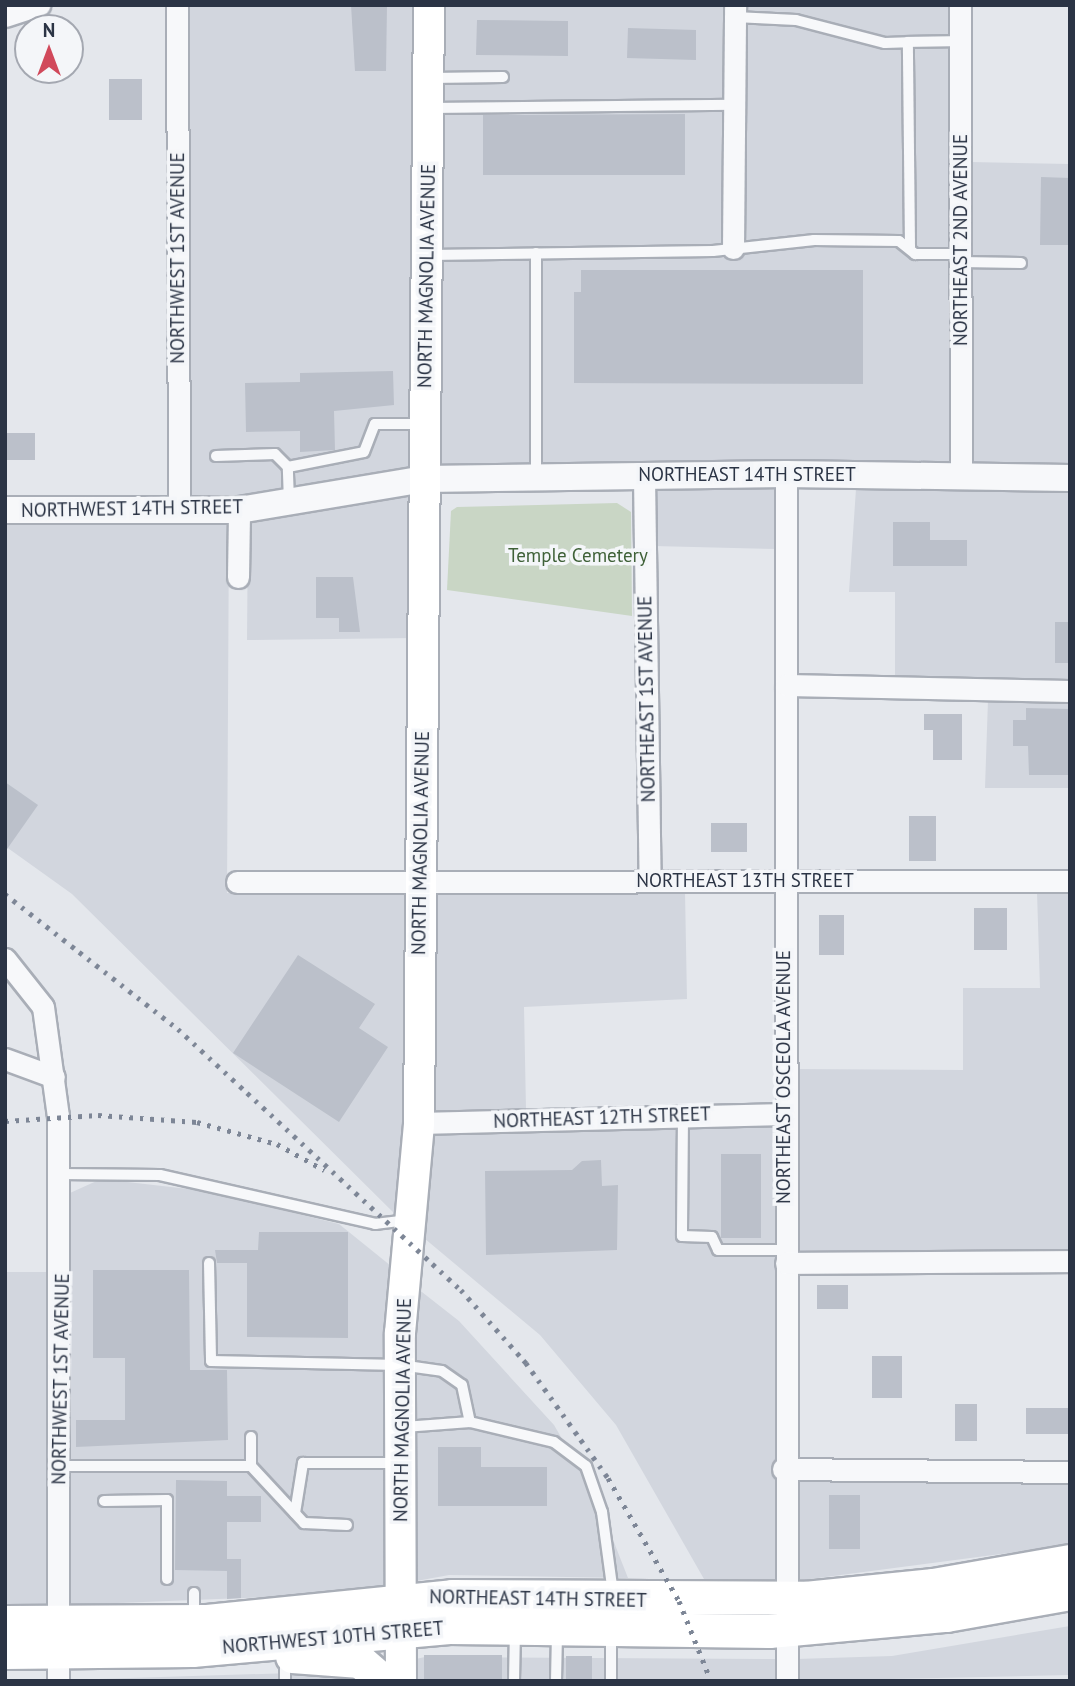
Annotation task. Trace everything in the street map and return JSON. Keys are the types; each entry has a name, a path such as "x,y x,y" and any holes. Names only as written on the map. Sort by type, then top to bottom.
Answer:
{"main road":[{"name":"NORTH MAGNOLIA AVENUE","path":"401,1681 400,1365 419,1123 429,5"},
{"path":"786,1614 1070,1561"},
{"path":"786,1614 946,1615 1070,1593"},
{"name":"NORTHEAST 14TH STREET","path":"5,1622 58,1652 193,1621 402,1614 612,1615"},
{"name":"NORTHWEST 10TH STREET","path":"402,1614 515,1629 557,1629 612,1615 786,1614"},
{"path":"193,1621 285,1668 360,1661 383,1681"},
{"path":"5,1652 58,1652"}],"street":[{"name":"NORTHWEST 1ST AVENUE","path":"177,5 179,510"},
{"name":"NORTHEAST 2ND AVENUE","path":"960,5 961,475"},
{"path":"733,248 735,11"},
{"name":"NORTHEAST 14TH STREET","path":"424,480 786,474 1070,478"},
{"name":"NORTHEAST OSCEOLA AVENUE","path":"786,474 783,882 786,1256 783,1469 787,1681"},
{"name":"NORTHEAST 1ST AVENUE","path":"644,476 650,881"},
{"name":"NORTHWEST 14TH STREET","path":"5,510 239,510 424,480"},
{"path":"238,577 239,510"},
{"path":"786,685 1070,691"},
{"name":"NORTHEAST 13TH STREET","path":"237,882 1070,881"},
{"name":"NORTHWEST 1ST AVENUE","path":"5,959 43,1007 54,1077 60,1174 58,1652"},
{"path":"5,1059 54,1077"},
{"name":"NORTHEAST 12TH STREET","path":"419,1123 785,1114"},
{"path":"786,1256 1070,1261"},
{"path":"783,1469 1070,1472"}],"lane":[{"path":"735,11 908,42 960,41"},
{"path":"908,42 909,247"},
{"path":"429,78 503,77"},
{"path":"428,108 734,105"},
{"path":"427,255 733,248 814,240 899,241 915,254 1021,263"},
{"path":"536,253 536,478"},
{"path":"288,467 364,452 375,424 425,424"},
{"path":"216,456 275,454 288,467 289,502"},
{"path":"683,1116 682,1236 712,1237 718,1250 786,1256"},
{"path":"60,1174 160,1175 376,1224 410,1219"},
{"path":"209,1264 211,1361 400,1365 442,1371 462,1384 470,1422"},
{"path":"401,1427 470,1422 554,1442 586,1466 602,1512 612,1615 611,1681"},
{"path":"251,1437 251,1466 304,1522 347,1525"},
{"path":"295,1513 303,1463 401,1463"},
{"path":"60,1466 251,1466"},
{"path":"104,1501 167,1500 167,1578"},
{"path":"514,1681 515,1629"},
{"path":"556,1681 557,1629"}],"shaded area":[{"path":"186,5 420,5 415,470 238,500 189,500"},
{"path":"439,5 726,5 723,258 741,259 745,5 951,5 952,465 434,469"},
{"path":"971,162 1070,164 1070,468 971,465"},
{"path":"777,485 777,549 654,546 653,486"},
{"path":"795,485 1070,489 1070,680 895,677 895,592 849,592 856,489"},
{"path":"415,492 413,638 247,640 248,520"},
{"path":"5,521 229,521 227,893 411,894 409,1123 400,1219 72,894 5,846"},
{"path":"988,700 1070,702 1070,788 985,788"},
{"path":"685,892 687,999 524,1007 526,1109 616,1108 428,1112 430,894"},
{"path":"1037,892 1070,892 1070,1251 795,1252 794,1069 963,1070 963,988 1040,988"},
{"path":"775,1124 776,1581 704,1579 616,1425 540,1335 418,1233 427,1134"},
{"path":"101,1179 206,1191 339,1224 396,1270 392,1585 341,1594 68,1605 70,1193"},
{"path":"5,1272 53,1272 49,1605 5,1605"},
{"path":"413,1285 459,1321 554,1425 597,1499 628,1578 449,1575 411,1582"},
{"path":"793,1480 1070,1483 1070,1545 795,1581"},
{"path":"1070,1626 1070,1675 796,1681 796,1659 892,1656"},
{"path":"425,1657 777,1659 778,1681 411,1681 411,1660"},
{"path":"355,1671 372,1681 67,1681 67,1680"}],"green space":[{"name":"Temple Cemetery","path":"617,503 631,512 632,616 447,590 451,511 457,507"}],"building":[{"path":"351,5 387,5 386,71 355,71"},
{"path":"477,20 568,21 568,56 476,55"},
{"path":"628,28 696,30 696,60 627,58"},
{"path":"109,79 142,79 142,120 109,120"},
{"path":"685,114 685,175 483,175 483,115"},
{"path":"1041,177 1070,178 1070,245 1040,245"},
{"path":"581,270 863,270 863,384 574,383 574,292 581,292"},
{"path":"393,371 394,405 334,411 335,450 300,452 300,431 246,432 245,383 300,382 300,373"},
{"path":"5,433 35,433 35,460 5,460"},
{"path":"893,522 930,522 930,540 967,540 967,566 893,566"},
{"path":"316,577 353,577 360,632 339,632 339,618 316,618"},
{"path":"1055,622 1070,622 1070,663 1055,663"},
{"path":"1026,708 1070,709 1070,775 1029,775 1028,746 1013,746 1013,720 1026,720"},
{"path":"924,714 962,714 962,760 933,760 933,730 924,730"},
{"path":"5,782 38,805 5,852"},
{"path":"909,816 936,816 936,861 909,861"},
{"path":"711,823 747,823 747,852 711,852"},
{"path":"974,908 1007,908 1007,950 974,950"},
{"path":"819,915 844,915 844,955 819,955"},
{"path":"298,955 375,1004 359,1028 388,1047 339,1122 233,1053"},
{"path":"721,1154 761,1154 761,1238 721,1238"},
{"path":"601,1160 602,1186 618,1185 617,1250 486,1255 485,1171 572,1170 582,1161"},
{"path":"259,1232 348,1232 348,1338 247,1337 247,1263 217,1263 215,1250 258,1250"},
{"path":"93,1270 189,1270 190,1370 227,1370 228,1440 76,1447 76,1420 125,1420 125,1358 93,1358"},
{"path":"817,1285 848,1285 848,1309 817,1309"},
{"path":"872,1356 902,1356 902,1398 872,1398"},
{"path":"955,1404 977,1404 977,1441 955,1441"},
{"path":"1026,1408 1070,1408 1070,1434 1026,1434"},
{"path":"438,1447 481,1447 481,1467 547,1467 547,1506 438,1506"},
{"path":"176,1480 227,1481 227,1496 261,1496 261,1522 227,1522 227,1571 175,1570"},
{"path":"829,1495 860,1495 860,1549 829,1549"},
{"path":"227,1559 241,1559 241,1598 227,1599"},
{"path":"424,1655 502,1655 502,1681 424,1681"},
{"path":"566,1656 592,1656 592,1681 566,1681"}],"railway":[{"path":"5,894 178,1029 461,1290 526,1363 608,1478 679,1601 711,1681"},
{"path":"5,1121 98,1115 197,1122 277,1144 324,1170"}]}
